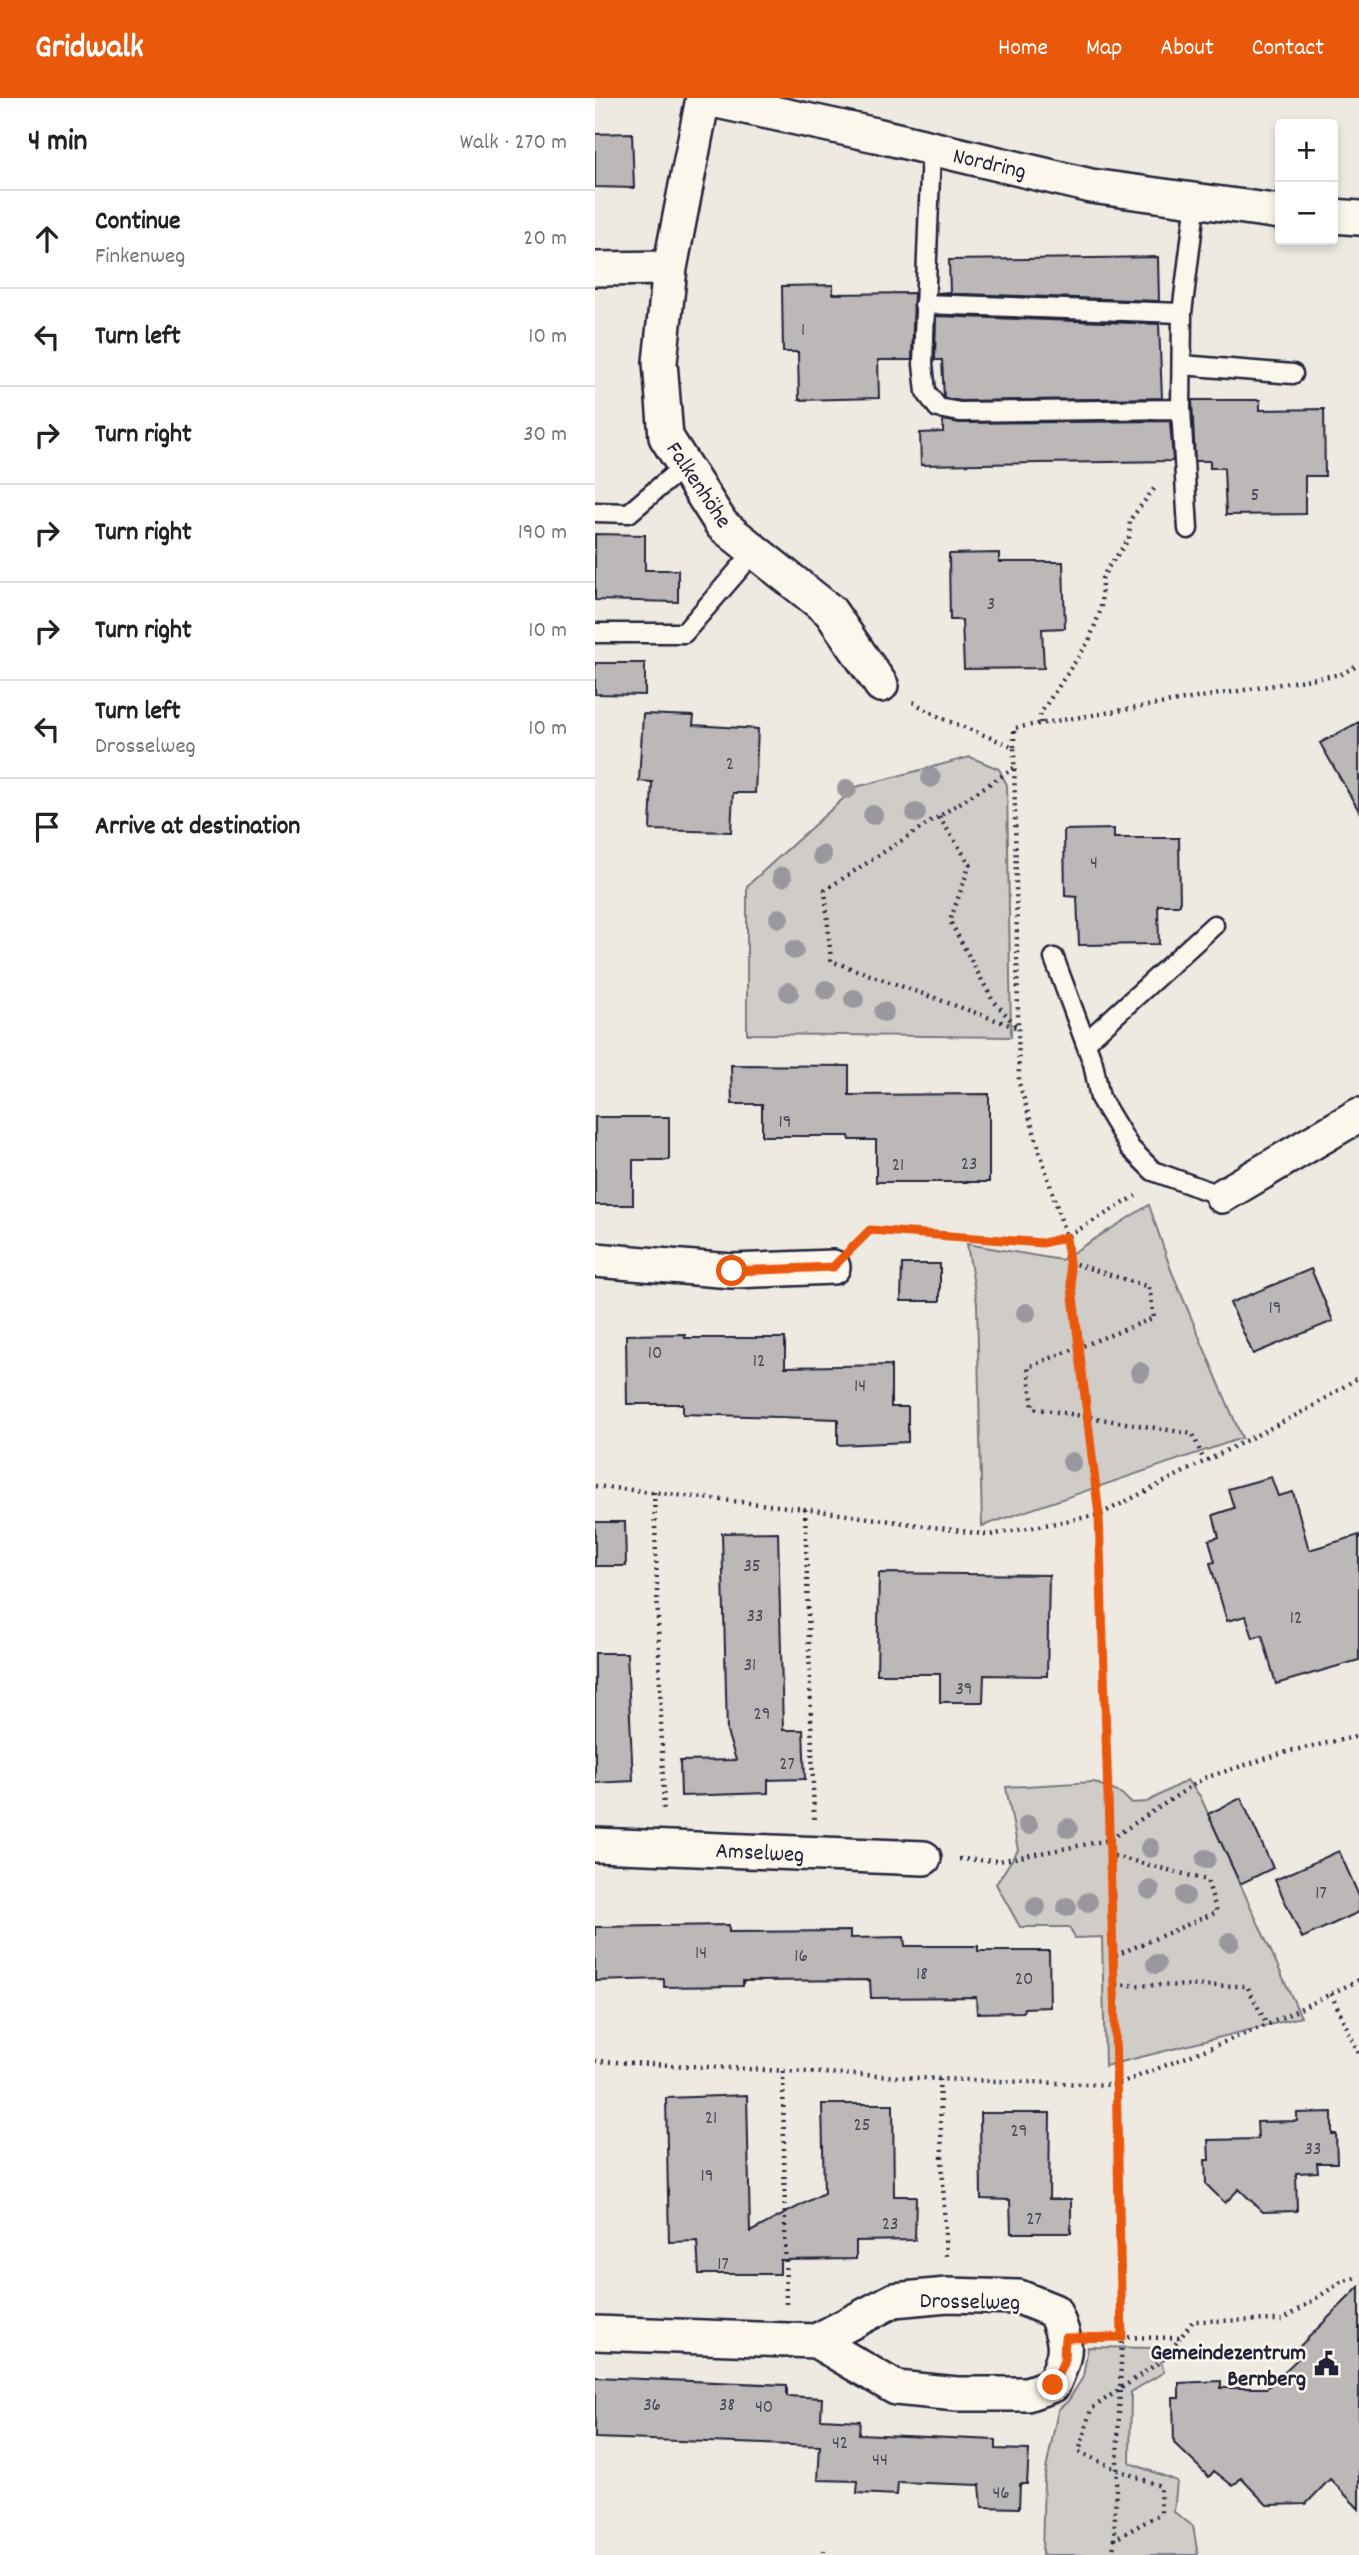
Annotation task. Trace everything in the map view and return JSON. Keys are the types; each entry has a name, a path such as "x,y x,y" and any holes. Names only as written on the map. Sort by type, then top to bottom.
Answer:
{"street":[{"name":"Nordring","path":"703,98 1091,186 1275,211"},
{"name":"Falkenhöhe","path":"703,98 670,268 660,362 667,437 722,525 830,611 881,685"},
{"path":"1338,216 1359,218"},
{"path":"595,269 670,268"},
{"path":"1222,1196 1359,1115"},
{"path":"595,1261 732,1271 833,1267"},
{"name":"Amselweg","path":"595,1844 924,1858"},
{"name":"Drosselweg","path":"595,2333 801,2341 896,2388 957,2394 1027,2394 1053,2385 1064,2361 1065,2338 1053,2311 1019,2297 947,2295 894,2300 801,2341"}],"lane":[{"path":"930,148 923,364 926,391 938,408 960,412 1181,409"},
{"path":"1188,529 1181,409 1182,313 1196,200"},
{"path":"924,304 1182,313"},
{"path":"1182,365 1293,374"},
{"path":"595,512 629,513 685,465"},
{"path":"595,633 684,634 755,551"},
{"path":"1086,1042 1214,925"},
{"path":"1054,958 1093,1063 1100,1098 1131,1148 1153,1171 1222,1196"}],"path":[{"path":"1041,723 1040,714 1089,641 1101,609 1103,579 1129,539 1131,520 1184,450"},
{"path":"1113,2555 1122,2337 1114,1956 1099,1515 1066,1237 1019,1083 1014,728 1341,674 1359,665"},
{"path":"881,685 941,718 1014,747"},
{"path":"1015,767 825,890 831,961 1018,1028"},
{"path":"938,817 970,864 950,921 992,999 1018,1028"},
{"path":"833,1267 870,1230 1043,1243 1066,1237 1135,1196"},
{"path":"1069,1262 1149,1287 1154,1318 1028,1367 1033,1408 1193,1434 1204,1461"},
{"path":"595,1486 805,1509 990,1535 1099,1515 1310,1408 1359,1377"},
{"path":"654,1492 665,1847"},
{"path":"805,1509 815,1854"},
{"path":"924,1858 999,1861 1109,1840 1204,1778 1290,1751 1359,1736"},
{"path":"1110,1855 1206,1880 1217,1912 1114,1956"},
{"path":"595,2061 939,2079 1117,2085 1267,2025 1359,1980"},
{"path":"1114,1985 1247,1986 1267,2025"},
{"path":"1331,1994 1359,2054"},
{"path":"783,2071 801,2341"},
{"path":"939,2079 947,2295"},
{"path":"1114,2540 1161,2513 1160,2486 1079,2452 1091,2409 1165,2358 1193,2321 1283,2320 1341,2282 1359,2277"},
{"path":"1065,2338 1180,2338"}],"shaded area":[{"path":"970,757 999,769 1007,785 1011,1037 747,1034 747,886 856,787"},
{"path":"1149,1205 1171,1270 1242,1438 982,1526 977,1303 967,1244 1061,1260"},
{"path":"1187,1780 1200,1796 1301,2017 1105,2066 1102,1937 1075,1938 1069,1927 1020,1927 996,1884 1018,1850 1006,1787 1094,1782 1122,1794 1131,1803 1147,1802"},
{"path":"1088,2347 1157,2348 1164,2372 1131,2392 1130,2463 1177,2481 1174,2512 1193,2526 1198,2555 1042,2555 1044,2480 1058,2410 1068,2401 1083,2377"}],"building":[{"path":"632,133 634,188 595,187 595,134"},
{"path":"1158,257 1159,301 937,293 950,292 949,260"},
{"path":"833,285 833,294 914,293 912,360 878,360 879,398 799,400 798,352 783,352 782,286"},
{"path":"936,316 1159,324 1162,398 961,401 944,398 942,360 935,360"},
{"path":"1192,400 1260,400 1260,410 1324,409 1325,476 1305,476 1305,514 1226,515 1224,468 1210,468 1210,461 1195,461"},
{"path":"943,420 960,423 1170,421 1173,461 921,465 920,433 943,432"},
{"path":"595,534 645,535 645,570 678,570 678,602 595,600"},
{"path":"999,553 999,562 1063,562 1065,628 1042,629 1044,668 964,669 962,620 950,620 949,554"},
{"path":"595,663 645,663 645,695 595,694"},
{"path":"643,714 694,716 693,725 758,729 755,793 733,793 731,832 650,830 652,782 639,781"},
{"path":"1359,722 1359,811 1320,743"},
{"path":"1114,829 1114,838 1179,838 1180,905 1158,905 1159,944 1079,945 1077,897 1065,896 1064,830"},
{"path":"731,1065 849,1066 849,1095 989,1094 989,1182 876,1182 876,1140 850,1140 849,1136 762,1136 762,1104 732,1104"},
{"path":"595,1117 669,1117 669,1160 633,1160 633,1205 595,1205"},
{"path":"902,1264 940,1264 940,1301 901,1301"},
{"path":"1311,1269 1333,1321 1253,1354 1230,1303"},
{"path":"685,1334 685,1338 785,1338 785,1367 891,1365 891,1407 908,1407 908,1442 838,1445 838,1419 683,1414 683,1404 627,1404 626,1335"},
{"path":"1271,1477 1278,1496 1293,1492 1309,1550 1359,1535 1359,1660 1276,1684 1262,1635 1253,1638 1246,1616 1227,1621 1210,1563 1215,1562 1209,1540 1219,1537 1213,1515 1234,1508 1228,1489"},
{"path":"595,1522 625,1522 626,1566 595,1566"},
{"path":"778,1532 783,1730 803,1730 805,1779 768,1780 768,1793 681,1796 680,1761 736,1760 727,1732 722,1533"},
{"path":"879,1573 1049,1575 1047,1676 984,1675 983,1702 940,1702 940,1674 877,1674"},
{"path":"595,1653 627,1653 633,1781 595,1783"},
{"path":"1241,1798 1273,1868 1240,1884 1208,1814"},
{"path":"1339,1851 1359,1896 1359,1912 1302,1938 1275,1880"},
{"path":"729,1925 729,1932 850,1931 850,1938 904,1937 905,1946 978,1946 978,1951 1049,1951 1050,2007 1024,2008 1023,2012 977,2013 976,1997 871,1998 870,1980 743,1981 743,1986 664,1987 664,1979 595,1981 595,1927"},
{"path":"747,2095 750,2232 824,2193 822,2104 893,2104 894,2196 916,2196 915,2240 856,2241 856,2259 780,2260 780,2274 699,2274 697,2241 669,2242 666,2098"},
{"path":"1332,2112 1332,2134 1336,2134 1337,2163 1317,2163 1318,2172 1296,2173 1297,2211 1263,2212 1239,2189 1225,2203 1206,2184 1208,2140 1258,2139 1257,2122 1297,2121 1297,2113"},
{"path":"980,2113 1050,2113 1049,2199 1071,2199 1071,2233 1011,2233 1010,2200 981,2199"},
{"path":"1359,2287 1359,2509 1330,2479 1306,2504 1267,2505 1241,2478 1233,2486 1214,2471 1209,2477 1174,2443 1173,2398 1179,2398 1179,2383 1221,2381 1221,2388 1267,2388 1304,2353 1299,2347"},
{"path":"595,2377 787,2385 787,2396 822,2398 821,2419 860,2421 859,2434 996,2440 996,2449 1029,2450 1027,2484 1020,2484 1019,2508 982,2507 980,2485 898,2482 897,2495 857,2493 858,2481 818,2480 820,2446 595,2438"}],"place":[{"name":"Gemeindezentrum Bernberg","path":"1326,2364"}],"route":[{"path":"732,1271 833,1267 870,1230 1043,1243 1066,1237 1099,1515 1122,2337 1065,2338 1064,2361 1053,2385"}]}
